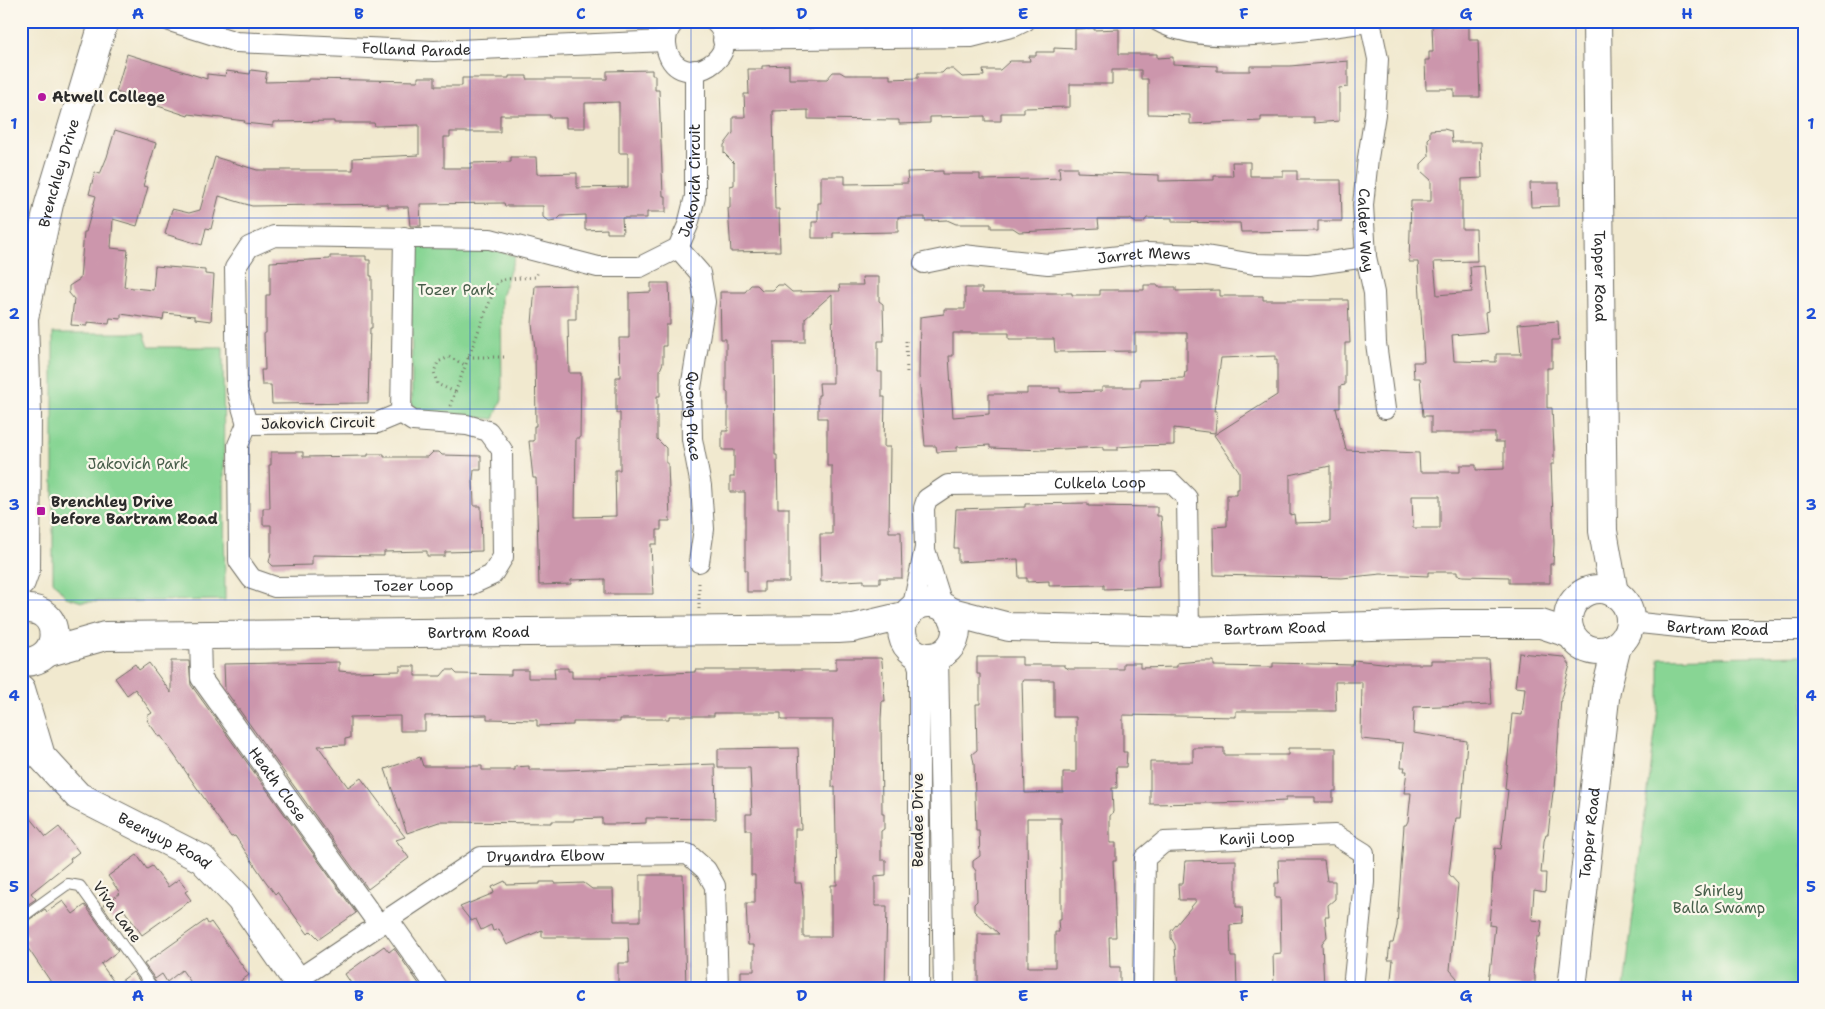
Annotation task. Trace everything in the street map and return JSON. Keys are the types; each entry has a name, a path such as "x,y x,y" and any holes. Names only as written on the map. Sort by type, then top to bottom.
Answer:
{"street":[{"name":"Brenchley Drive","path":"37,657 53,642 54,631 38,614 23,575 27,415 24,318 50,204 104,21"},
{"name":"Folland Parade","path":"170,21 236,42 414,50 666,41"},
{"path":"675,21 667,34 667,51 672,60 680,67 696,70 706,69 714,64 721,55 722,32 714,21"},
{"path":"723,40 971,37 1015,26 1025,21"},
{"path":"1158,21 1199,34 1252,36 1370,21"},
{"name":"Calder Way","path":"1370,21 1378,59 1375,114 1363,205 1366,257 1374,293 1376,343 1385,409"},
{"name":"Tapper Road","path":"1597,21 1603,591"},
{"name":"Jakovich Circuit","path":"401,413 377,423 247,424 237,390 235,268 249,247 274,236 490,238 598,267 640,267 678,248 688,225 695,197 696,70"},
{"path":"401,413 404,237"},
{"name":"Quong Place","path":"678,248 700,273 705,302 691,388 692,439 701,486 704,529 699,562"},
{"name":"Jarret Mews","path":"924,262 964,255 1048,264 1147,253 1200,255 1254,264 1310,264 1366,257"},
{"name":"Tozer Loop","path":"247,424 238,445 240,561 252,579 275,587 470,585 492,575 502,557 502,450 488,431 467,425 414,421 401,413"},
{"name":"Culkela Loop","path":"910,612 925,548 924,508 927,499 948,485 1171,482 1187,498 1189,631"},
{"name":"Culkela Loop","path":"925,548 945,609"},
{"path":"1603,591 1626,605 1630,622 1628,631 1607,649 1587,649 1578,643 1570,623 1574,602 1581,595 1603,591"},
{"path":"930,604 945,609 953,617 956,633 928,651 902,632 910,612 930,604"},
{"name":"Bartram Road","path":"945,609 1009,627 1189,631 1570,623"},
{"name":"Bartram Road","path":"37,657 105,636 853,628 910,612"},
{"name":"Bartram Road","path":"38,614 105,636"},
{"name":"Bartram Road","path":"1630,622 1708,630 1804,630"},
{"name":"Bartram Road","path":"853,628 928,651 1009,627"},
{"name":"Heath Close","path":"200,634 201,678 383,922 437,988"},
{"name":"Tapper Road","path":"1572,988 1608,677 1607,649"},
{"name":"Bendee Drive","path":"919,988 919,668 928,651"},
{"name":"Bendee Drive","path":"928,651 944,988"},
{"name":"Beenyup Road","path":"37,657 24,697 41,756 78,796 202,859 240,899 300,984"},
{"name":"Kanji Loop","path":"1142,988 1145,858 1164,842 1335,835 1364,854 1364,882 1353,988"},
{"name":"Dryandra Elbow","path":"300,984 383,922 481,857 688,854 706,870 715,886 718,988"}],"lane":[{"name":"Viva Lane","path":"21,918 68,884 80,886 153,988"}],"path":[{"path":"442,424 497,282 506,279 536,277 543,252"},
{"path":"906,341 907,374"},
{"path":"455,392 437,384 434,372 438,362 449,357 465,365"},
{"path":"468,357 506,357"},
{"path":"699,562 700,630"}],"green space":[{"name":"Tozer Park","path":"422,244 475,244 515,256 501,297 502,399 494,419 420,413 412,404 411,254"},
{"name":"Jakovich Park","path":"53,333 144,333 149,347 223,347 225,600 82,602 66,597 53,581"},
{"name":"Shirley Balla Swamp","path":"1804,655 1804,988 1624,988 1659,700 1659,658"}],"building":[{"path":"1432,26 1469,26 1469,40 1478,40 1480,97 1454,97 1454,89 1426,89 1425,60 1429,60 1429,52 1433,52"},
{"path":"1094,28 1094,30 1119,29 1119,54 1157,54 1157,58 1173,57 1173,64 1217,66 1217,71 1250,71 1250,66 1290,66 1348,61 1348,87 1339,88 1339,121 1314,123 1314,117 1261,117 1261,121 1190,124 1190,115 1148,114 1148,79 1141,79 1141,70 1112,70 1112,84 1070,84 1070,107 1024,108 1024,113 1001,113 1001,121 985,121 985,116 930,117 930,123 899,124 899,120 808,119 808,110 773,111 775,209 779,209 780,251 731,252 728,208 730,208 730,186 734,185 734,163 724,153 724,145 733,133 733,117 745,117 744,94 749,94 748,69 762,69 762,66 789,65 789,79 827,79 833,72 840,72 845,75 890,75 890,79 918,78 918,73 942,73 946,69 953,69 962,77 984,76 983,70 1000,70 1010,61 1030,61 1029,56 1036,56 1036,52 1054,52 1054,48 1075,49 1075,29"},
{"path":"127,54 207,79 207,74 225,76 226,71 250,74 251,70 267,72 265,82 308,81 308,79 418,81 418,77 435,77 435,86 462,86 462,78 527,76 527,79 607,79 607,71 652,70 652,75 655,75 655,90 659,90 663,196 666,196 666,212 647,212 647,218 622,218 623,233 607,233 607,229 585,230 585,215 561,216 556,221 549,222 543,217 543,206 505,206 504,203 420,204 421,226 410,226 408,207 388,207 388,204 252,206 219,196 211,229 206,228 202,245 165,234 172,209 189,213 200,210 215,157 257,170 353,170 353,158 419,155 419,125 375,126 374,123 334,123 334,121 273,122 273,126 244,123 245,121 189,114 188,116 116,92","holes":["619,102 619,153 628,153 628,187 577,188 577,173 537,174 536,157 511,157 511,162 471,163 471,168 444,168 444,137 450,137 450,132 500,132 500,115 550,115 550,118 566,118 566,128 585,128 585,103"]},
{"path":"1444,129 1451,131 1452,142 1481,142 1482,178 1462,179 1462,229 1476,229 1477,261 1434,262 1437,295 1472,292 1470,267 1484,266 1488,312 1485,313 1487,332 1452,335 1454,361 1496,362 1496,354 1521,354 1518,324 1558,321 1559,340 1552,340 1552,368 1547,368 1547,408 1552,408 1554,449 1554,464 1551,464 1554,544 1553,564 1550,564 1550,583 1509,583 1509,577 1463,576 1457,575 1457,572 1428,572 1428,576 1381,574 1342,578 1214,575 1213,527 1227,526 1227,495 1237,495 1239,471 1214,435 1277,395 1277,360 1275,360 1275,356 1221,358 1214,411 1217,411 1215,433 1174,428 1174,445 1118,447 1118,450 1103,450 1103,447 1043,450 990,448 990,445 957,447 957,451 937,452 936,446 925,446 919,376 920,317 944,314 944,309 965,309 965,288 982,288 982,293 1072,293 1072,295 1100,295 1100,290 1144,290 1144,285 1158,285 1158,287 1176,287 1176,291 1220,290 1220,296 1263,296 1263,300 1348,300 1350,343 1345,343 1345,385 1340,386 1340,408 1336,408 1346,450 1419,453 1420,472 1460,472 1460,465 1476,465 1476,470 1504,469 1504,442 1495,442 1495,433 1431,433 1431,416 1423,416 1420,378 1414,378 1413,362 1424,362 1418,262 1409,262 1411,201 1431,201 1431,180 1421,171 1421,164 1429,156 1428,139 1430,137 1430,130","holes":["953,333 1009,333 1009,339 1054,339 1055,352 1135,351 1135,333 1187,333 1187,372 1185,372 1184,378 1140,379 1140,387 1102,387 1102,391 1060,392 1060,388 1027,388 1027,394 989,394 989,414 953,417 949,356 953,356","1330,466 1330,522 1295,523 1294,514 1290,515 1290,475","1412,496 1440,496 1440,528 1413,528"]},
{"path":"115,130 156,143 143,186 148,187 137,226 113,219 111,248 128,250 124,287 153,290 155,266 205,270 205,274 214,275 211,321 195,319 195,316 164,313 163,320 121,314 121,319 110,318 109,324 87,322 87,326 71,325 74,299 69,293 69,286 80,279 84,232 86,232 96,196 89,194 95,172 100,174 107,157"},
{"path":"1232,162 1250,162 1250,176 1283,176 1283,171 1297,171 1297,180 1341,180 1342,221 1318,221 1318,231 1241,232 1240,223 1172,222 1172,218 1147,218 1143,223 1136,223 1130,219 1098,219 1099,228 1019,232 1013,228 991,228 991,224 956,224 947,220 925,221 925,217 898,217 898,232 833,233 833,238 812,238 812,222 818,222 818,203 821,203 821,176 845,176 845,184 908,183 907,172 943,171 943,174 980,174 980,180 1038,179 1060,178 1059,167 1077,167 1077,172 1159,175 1159,181 1214,180 1214,176 1233,176"},
{"path":"1530,183 1559,183 1559,206 1531,207"},
{"path":"330,256 366,256 366,260 370,260 370,276 372,276 372,328 370,328 368,403 272,404 271,385 262,385 261,370 265,370 264,333 266,333 266,295 270,295 270,262 330,259"},
{"path":"862,277 879,277 879,301 883,304 884,341 878,341 878,372 882,372 882,397 885,397 884,447 890,447 889,532 901,532 902,578 880,578 880,583 864,583 864,580 821,582 820,534 832,534 832,466 827,466 827,418 818,418 818,395 820,395 819,383 833,383 832,294 805,318 805,342 774,342 775,455 777,455 778,508 789,508 789,582 764,582 764,592 747,592 747,570 745,570 745,492 730,492 730,477 734,477 734,450 722,450 722,431 728,431 728,392 726,392 726,339 721,339 720,292 745,292 751,285 757,285 762,290 773,290 778,285 784,285 792,292 840,291 839,285 863,285"},
{"path":"651,283 669,283 670,308 670,325 666,325 666,346 663,346 663,363 660,370 660,396 657,396 657,439 666,448 670,521 661,521 661,530 657,530 657,544 651,544 653,594 605,594 605,579 571,580 571,584 539,585 536,478 533,478 529,441 534,441 534,426 536,426 535,349 532,324 535,286 576,285 576,319 568,319 569,373 581,373 580,438 576,438 575,517 616,516 615,470 620,470 620,413 616,413 616,377 620,377 619,338 629,338 629,293 651,292"},
{"path":"271,452 303,452 303,457 384,454 384,457 428,457 433,452 439,452 442,455 481,456 481,470 474,470 473,479 474,506 481,506 482,551 445,552 445,556 427,556 427,551 384,552 384,556 312,555 312,565 273,566 269,562 271,553 271,525 263,525 263,508 270,508 269,465 271,465"},
{"path":"1088,503 1088,506 1157,507 1157,516 1161,516 1162,531 1161,560 1158,560 1159,587 1104,589 1104,585 1049,586 1049,581 1027,582 1027,578 1019,578 1018,559 958,562 958,548 954,548 956,509 1025,507 1025,504"},
{"path":"1519,653 1564,657 1570,665 1561,698 1555,790 1553,792 1548,834 1546,834 1544,841 1541,873 1546,873 1545,892 1534,890 1532,920 1542,921 1540,937 1537,937 1533,973 1535,983 1530,987 1489,982 1495,926 1489,925 1495,848 1501,849 1508,790 1505,789 1512,714 1522,715 1525,688 1515,687"},
{"path":"977,657 1022,657 1022,665 1064,665 1064,667 1069,669 1123,669 1123,663 1140,663 1140,668 1177,667 1177,663 1199,661 1214,661 1214,666 1273,667 1273,663 1353,665 1354,660 1392,664 1431,664 1431,660 1489,660 1492,704 1414,707 1413,733 1467,741 1461,818 1456,818 1449,874 1458,884 1450,970 1457,978 1456,984 1452,988 1390,988 1393,960 1388,960 1390,943 1393,943 1397,926 1404,825 1408,821 1411,793 1404,793 1407,771 1404,771 1405,767 1401,767 1403,743 1361,739 1362,682 1335,682 1336,711 1236,711 1236,717 1123,715 1123,752 1127,752 1126,767 1116,767 1117,788 1112,788 1113,812 1110,816 1110,843 1116,843 1116,861 1113,861 1116,937 1109,937 1110,967 1120,967 1120,988 978,988 978,934 999,934 974,911 974,904 977,901 976,871 973,867 973,861 980,856 979,830 976,830 974,763 972,754 977,750 976,704 980,704 980,674 977,674","holes":["1022,680 1054,680 1054,717 1076,717 1076,772 1063,772 1063,792 1025,793","1027,818 1061,818 1061,920 1058,920 1059,932 1055,932 1055,967 1028,967"]},
{"path":"836,658 881,658 882,662 885,701 882,701 881,719 882,814 884,814 884,829 881,831 881,860 886,860 886,875 875,876 875,906 887,906 885,988 741,988 741,971 754,971 754,945 748,945 746,903 755,903 755,875 751,875 751,830 746,830 746,814 752,814 750,768 718,768 718,749 798,748 801,829 795,829 795,883 801,883 803,896 803,937 831,937 831,885 837,885 835,787 832,787 833,720 781,720 781,713 714,713 714,716 669,716 669,719 620,719 620,722 573,722 573,725 537,726 537,720 487,719 487,715 425,716 425,731 400,731 400,716 350,717 350,738 345,739 345,745 318,746 348,787 361,778 405,837 396,840 409,858 368,889 225,690 224,664 339,662 339,671 350,672 400,671 400,666 415,666 415,676 441,676 446,670 453,670 457,674 511,675 511,670 528,670 528,678 555,678 554,668 568,668 568,671 572,671 572,678 601,678 601,676 695,672 695,670 836,670"},
{"path":"171,661 189,661 191,685 356,913 319,939 311,931 308,934 277,892 275,894 235,836 231,837 161,736 159,737 147,720 149,719 147,716 152,713 135,689 127,695 115,678 135,664 139,670 149,663 171,693"},
{"path":"1193,748 1224,748 1224,755 1288,755 1288,748 1336,748 1336,791 1333,791 1333,802 1315,802 1315,797 1286,797 1286,801 1150,804 1150,762 1193,762"},
{"path":"420,757 423,766 482,766 482,770 515,770 515,767 529,766 529,770 566,770 715,764 716,819 646,818 646,823 620,824 602,824 602,818 551,821 551,823 439,822 407,833 385,769"},
{"path":"21,806 46,837 59,827 79,852 70,859 71,861 31,893 36,899 21,909"},
{"path":"137,855 147,869 152,866 168,887 179,879 188,890 185,892 191,900 142,935 124,910 112,919 103,906 120,893 108,876"},
{"path":"1236,860 1236,907 1242,907 1243,924 1230,925 1231,957 1236,957 1237,988 1178,988 1175,945 1171,938 1171,931 1197,900 1179,900 1178,884 1183,884 1185,861"},
{"path":"1278,860 1324,860 1327,881 1335,881 1335,899 1328,905 1329,917 1325,917 1327,937 1322,943 1324,988 1274,988 1273,954 1281,953 1280,898 1275,898 1275,883 1279,883"},
{"path":"640,875 683,875 686,988 618,988 618,963 629,963 628,937 542,937 542,930 507,945 499,929 493,931 491,925 481,930 476,919 471,921 460,907 494,893 492,887 505,881 507,885 540,884 540,882 555,882 555,884 584,883 592,889 613,889 614,921 640,921"},
{"path":"63,901 73,914 85,905 118,951 101,964 116,985 133,972 144,987 55,988 23,941 28,938 21,925 45,909 47,912"},
{"path":"206,920 208,924 211,922 249,975 231,988 195,988 182,970 167,982 162,974 155,979 144,964"},
{"path":"384,946 389,952 394,948 422,988 354,988 345,974"}],"place":[{"name":"Atwell College","path":"42,97"},
{"name":"Brenchley Drive before Bartram Road","path":"41,511"}]}
